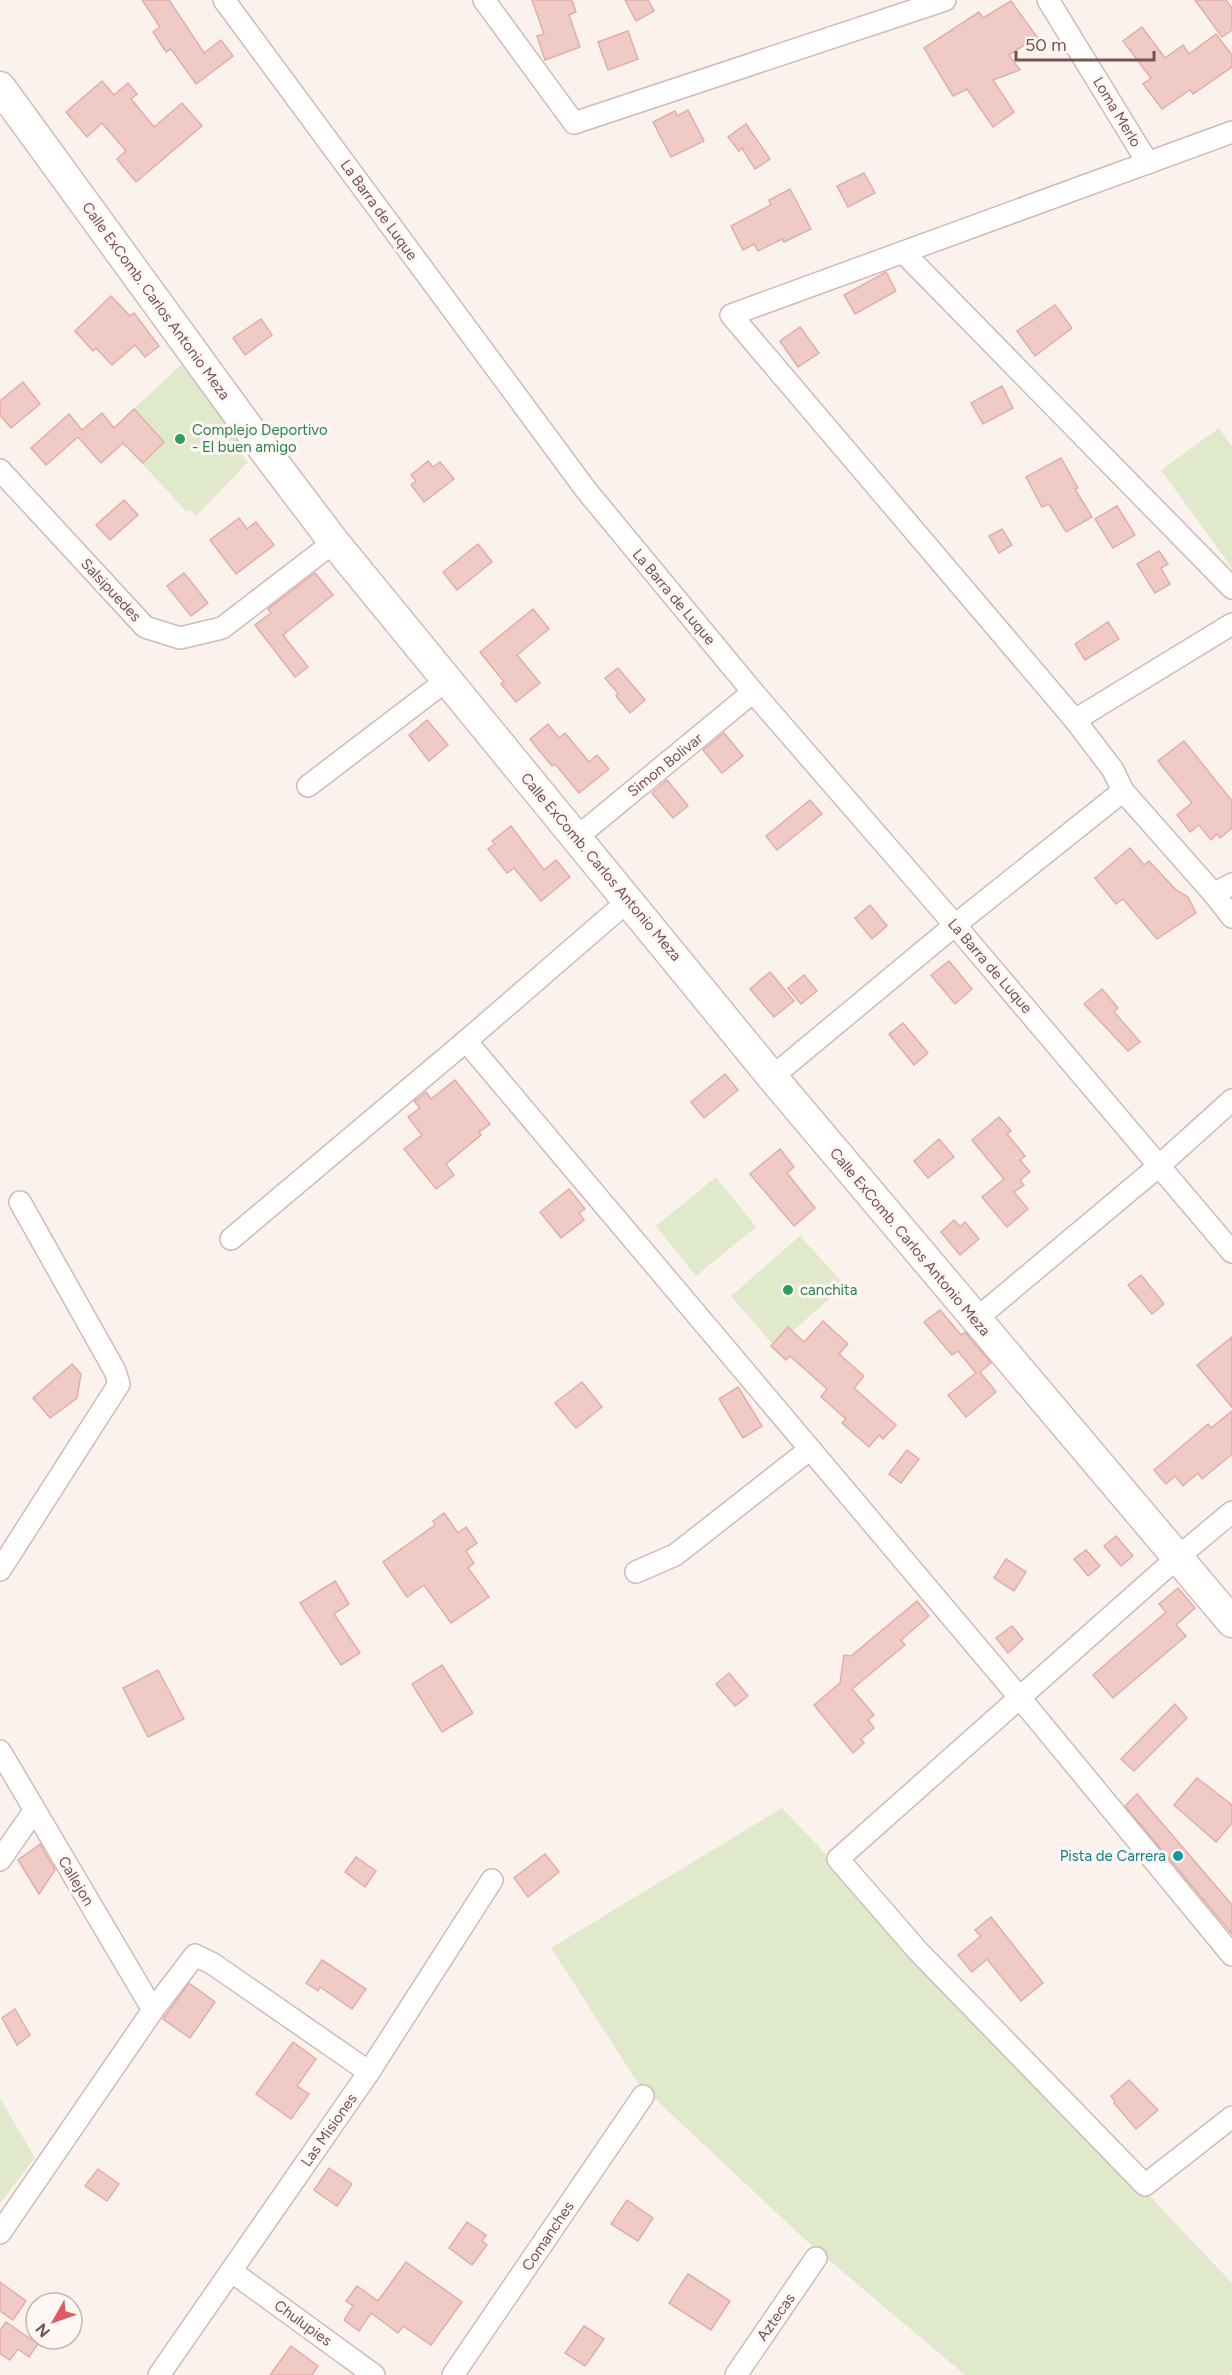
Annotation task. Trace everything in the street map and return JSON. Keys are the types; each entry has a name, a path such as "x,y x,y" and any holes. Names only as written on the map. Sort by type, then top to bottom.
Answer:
{"street":[{"path":"484,0 574,123 945,0"},
{"name":"Loma Merlo","path":"1048,0 1148,163"},
{"name":"La Barra de Luque","path":"227,1 586,490 753,692 1160,1165 1232,1252"},
{"name":"Calle ExComb. Carlos Antonio Meza","path":"0,87 334,542 772,1077 1232,1622"},
{"path":"1232,132 731,315 1075,720 1113,770 1123,791 1223,889 1232,917"},
{"path":"903,252 1232,588"},
{"name":"Salsipuedes","path":"0,470 145,627 180,638 222,628 334,542"},
{"path":"1075,720 1232,624"},
{"path":"308,786 447,680"},
{"name":"Simon Bolivar","path":"576,838 753,692"},
{"path":"772,1077 1123,791"},
{"path":"231,1239 629,900"},
{"path":"466,1041 1020,1698 1232,1955"},
{"path":"975,1320 1160,1165 1232,1100"},
{"path":"0,1570 119,1384 115,1371 20,1202"},
{"path":"636,1572 675,1555 809,1449"},
{"path":"1232,1512 1178,1557 838,1859 918,1950 1145,2185 1232,2117"},
{"name":"Callejon","path":"0,1751 153,2010"},
{"path":"0,1860 34,1811"},
{"name":"Las Misiones","path":"159,2375 369,2072 492,1880"},
{"path":"0,2233 153,2010 195,1955 369,2072"},
{"name":"Comanches","path":"458,2372 643,2096"},
{"name":"Aztecas","path":"736,2375 816,2258"},
{"name":"Chulupies","path":"231,2271 374,2375"}],"green space":[{"name":"Complejo Deportivo - El buen amigo","path":"184,362 248,449 242,455 248,462 196,516 190,510 187,512 111,430"},
{"path":"1219,428 1232,447 1232,568 1161,470"},
{"path":"716,1177 756,1227 696,1276 656,1226"},
{"name":"canchita","path":"800,1236 845,1285 775,1347 731,1296"},
{"path":"782,1808 1232,2283 1232,2372 1229,2375 965,2375 812,2246 638,2083 551,1948"},
{"path":"0,2098 35,2158 0,2203"}],"building":[{"path":"142,0 169,0 204,53 221,40 233,56 196,84 171,49 166,52 153,32 160,27"},
{"path":"532,0 572,0 576,12 569,15 580,47 545,60 537,36 544,34"},
{"path":"625,0 648,0 654,11 636,21"},
{"path":"1195,0 1226,0 1232,8 1232,30 1222,37"},
{"path":"1011,1 1037,37 1009,55 1020,70 993,80 1014,112 993,127 967,89 953,96 924,48 979,12 983,18"},
{"path":"1142,27 1165,58 1183,45 1189,54 1216,34 1232,55 1232,67 1193,94 1190,90 1162,109 1143,84 1151,78 1123,41"},
{"path":"628,31 638,59 608,70 598,42"},
{"path":"102,81 114,95 128,83 137,94 131,99 154,127 182,103 202,126 136,182 117,159 126,151 102,123 87,137 66,112"},
{"path":"688,110 704,141 671,157 653,122 675,111 677,116"},
{"path":"746,124 770,159 755,169 742,148 739,151 728,137"},
{"path":"864,173 875,193 848,207 837,186"},
{"path":"790,189 811,229 784,242 782,239 758,251 754,244 743,250 731,226 771,205 769,200"},
{"path":"886,272 896,291 855,314 844,295"},
{"path":"111,296 130,316 134,313 159,346 145,357 135,345 112,365 96,348 93,351 75,331"},
{"path":"1055,305 1072,328 1035,356 1017,331"},
{"path":"261,319 272,335 245,355 233,338"},
{"path":"800,327 819,353 798,367 780,341"},
{"path":"23,382 40,404 11,428 0,415 0,401"},
{"path":"1002,386 1013,408 983,424 971,403"},
{"path":"134,409 164,442 143,463 123,443 101,463 78,437 46,465 31,448 69,414 82,430 102,413 114,428"},
{"path":"1061,458 1078,488 1075,489 1092,517 1066,532 1049,504 1042,507 1026,477"},
{"path":"428,461 433,467 440,462 454,479 424,502 411,485 416,481 411,475"},
{"path":"124,500 138,515 110,540 96,525"},
{"path":"1117,506 1135,535 1113,548 1095,519"},
{"path":"239,518 247,529 256,522 274,545 236,574 210,540"},
{"path":"1002,529 1012,545 999,553 989,536"},
{"path":"478,544 492,562 457,590 443,572"},
{"path":"1159,551 1168,564 1161,568 1170,584 1155,593 1137,564"},
{"path":"184,573 208,603 191,616 167,586"},
{"path":"315,573 333,595 283,635 308,667 295,677 255,625 271,613 268,609"},
{"path":"533,609 549,629 517,655 540,683 516,702 501,684 504,682 480,652"},
{"path":"1108,622 1119,639 1085,660 1075,644"},
{"path":"618,668 645,700 630,713 616,696 618,693 605,678"},
{"path":"427,720 448,745 429,761 409,735"},
{"path":"548,724 559,738 565,733 589,762 597,755 609,769 579,793 555,764 552,766 530,739"},
{"path":"724,733 743,756 722,773 703,750"},
{"path":"1184,741 1232,801 1232,828 1220,838 1217,834 1211,840 1199,825 1190,832 1177,815 1192,803 1158,761"},
{"path":"667,780 688,806 673,818 652,793"},
{"path":"810,800 822,814 777,850 766,836"},
{"path":"511,826 544,870 556,860 570,877 541,901 514,868 507,873 488,849 495,844 492,841"},
{"path":"1130,848 1144,865 1149,861 1176,890 1188,897 1196,913 1157,939 1123,899 1116,904 1095,878"},
{"path":"870,905 887,926 872,939 855,918"},
{"path":"949,961 972,989 955,1004 931,975"},
{"path":"770,972 794,1001 774,1017 750,989"},
{"path":"804,975 817,991 801,1004 788,988"},
{"path":"1102,989 1118,1008 1114,1012 1140,1042 1128,1051 1084,1004"},
{"path":"903,1023 928,1053 914,1065 889,1034"},
{"path":"725,1074 738,1090 704,1118 691,1102"},
{"path":"455,1080 490,1124 479,1132 481,1135 446,1164 454,1175 436,1189 404,1149 422,1135 408,1117 420,1108 414,1101 426,1092 431,1099"},
{"path":"999,1117 1011,1131 1007,1134 1025,1156 1020,1160 1030,1172 1020,1180 1024,1185 1014,1192 1028,1209 1007,1227 982,1197 1004,1179 972,1140"},
{"path":"939,1139 954,1157 928,1178 914,1161"},
{"path":"780,1149 794,1167 787,1173 815,1208 794,1226 750,1174"},
{"path":"569,1189 585,1209 579,1213 584,1220 561,1238 540,1212"},
{"path":"954,1220 960,1227 965,1222 979,1239 960,1255 941,1232"},
{"path":"1141,1275 1164,1304 1152,1314 1128,1285"},
{"path":"940,1310 961,1335 965,1332 991,1363 980,1372 996,1392 966,1417 948,1395 976,1373 958,1351 952,1355 924,1322"},
{"path":"823,1321 848,1344 839,1354 864,1376 854,1388 896,1425 883,1439 879,1435 869,1447 842,1423 846,1419 821,1397 827,1389 790,1356 786,1360 771,1346 788,1327 804,1342"},
{"path":"1232,1337 1232,1407 1197,1365"},
{"path":"72,1364 81,1374 77,1398 50,1418 33,1398"},
{"path":"582,1382 602,1407 576,1428 555,1403"},
{"path":"738,1387 762,1426 743,1438 719,1399"},
{"path":"1232,1411 1232,1454 1202,1479 1198,1473 1183,1486 1175,1476 1166,1484 1154,1470 1208,1424 1211,1428"},
{"path":"907,1450 919,1459 901,1483 889,1474"},
{"path":"444,1513 458,1533 466,1527 477,1543 466,1551 474,1563 468,1568 489,1597 451,1623 424,1585 407,1597 383,1562 435,1525 433,1521"},
{"path":"1116,1536 1133,1556 1121,1566 1104,1546"},
{"path":"1086,1550 1100,1566 1088,1576 1074,1559"},
{"path":"1006,1559 1026,1572 1014,1591 994,1578"},
{"path":"335,1581 349,1604 334,1614 360,1653 341,1665 300,1603"},
{"path":"1178,1588 1195,1608 1176,1625 1186,1636 1113,1698 1093,1675 1166,1612 1159,1604"},
{"path":"917,1601 929,1616 901,1640 905,1645 852,1689 874,1715 868,1720 874,1728 861,1739 864,1743 853,1753 814,1705 840,1683 844,1655 851,1656"},
{"path":"1012,1626 1023,1639 1008,1653 996,1638"},
{"path":"442,1665 473,1713 442,1732 412,1684"},
{"path":"158,1670 184,1719 148,1737 123,1688"},
{"path":"729,1673 748,1696 735,1706 716,1684"},
{"path":"1175,1704 1187,1718 1134,1771 1121,1759"},
{"path":"1197,1778 1232,1805 1232,1823 1216,1842 1174,1805"},
{"name":"Pista de Carrera","path":"1137,1794 1232,1905 1232,1934 1125,1806"},
{"path":"40,1844 55,1870 39,1894 18,1860"},
{"path":"545,1854 559,1872 528,1897 514,1878"},
{"path":"356,1857 376,1871 365,1887 345,1872"},
{"path":"991,1917 1043,1983 1021,2001 987,1959 972,1972 958,1955 981,1936 975,1930"},
{"path":"322,1960 366,1989 352,2009 320,1987 318,1991 306,1983"},
{"path":"189,1983 215,2002 190,2038 163,2019"},
{"path":"15,2009 30,2035 17,2045 2,2018"},
{"path":"293,2042 316,2059 297,2086 309,2094 291,2119 256,2094"},
{"path":"1129,2080 1158,2110 1136,2129 1114,2103 1111,2096"},
{"path":"329,2168 352,2184 337,2206 314,2190"},
{"path":"98,2169 119,2184 107,2201 85,2186"},
{"path":"627,2200 653,2218 638,2241 611,2224"},
{"path":"467,2222 486,2235 482,2241 487,2245 472,2265 449,2248"},
{"path":"406,2262 462,2302 431,2345 403,2326 398,2333 371,2313 359,2331 344,2320 353,2306 346,2301 357,2286 378,2301"},
{"path":"688,2274 730,2301 711,2330 669,2303"},
{"path":"0,2282 24,2300 24,2304 13,2320 0,2311"},
{"path":"6,2322 24,2334 24,2351 33,2351 29,2357 18,2349 10,2360 0,2354 0,2330"},
{"path":"584,2326 604,2339 585,2366 565,2353"},
{"path":"291,2346 318,2366 312,2375 270,2375"}],"place":[{"name":"Complejo Deportivo - El buen amigo","path":"180,439"},
{"name":"canchita","path":"788,1290"},
{"name":"Pista de Carrera","path":"1178,1856"}]}
